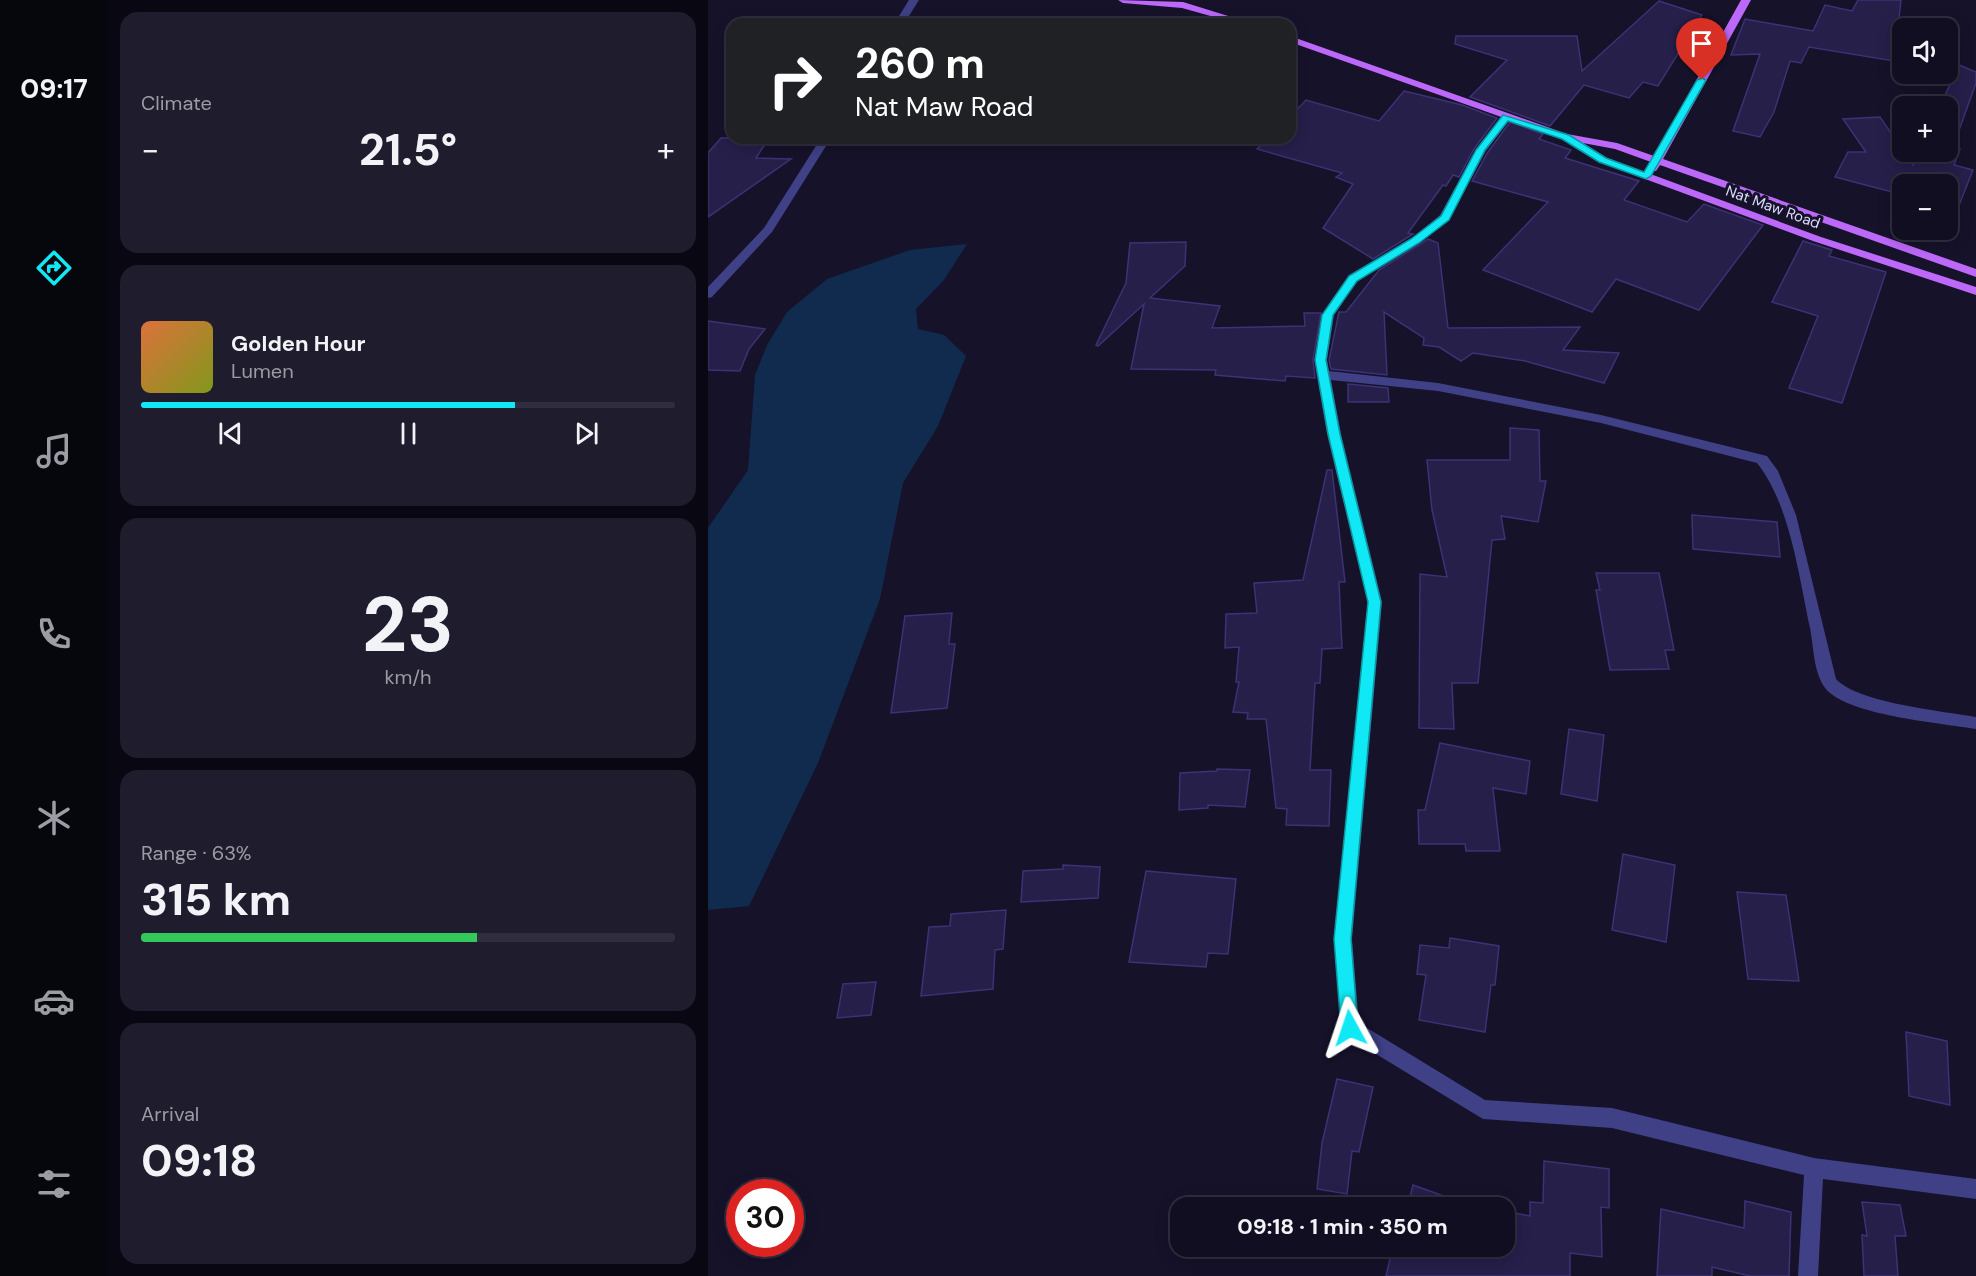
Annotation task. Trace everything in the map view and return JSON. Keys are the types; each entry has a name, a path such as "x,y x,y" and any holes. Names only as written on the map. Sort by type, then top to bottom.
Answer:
{"main road":[{"path":"1123,0 1183,5 1228,18"},
{"path":"1646,176 1658,161 1746,0"},
{"name":"Nat Maw Road","path":"1296,41 1565,137 1617,146 1976,273"},
{"name":"Nat Maw Road","path":"1565,137 1603,160 1817,239 1976,291"}],"street":[{"path":"903,18 914,0"},
{"path":"1506,117 1481,150 1445,217 1415,241 1353,278 1328,315 1320,360 1334,434 1375,602 1342,939 1350,1028 1483,1109 1612,1118 1814,1168 1976,1188"},
{"path":"708,294 768,230 822,144"},
{"path":"1323,375 1438,387 1601,419 1762,459 1770,465 1782,493 1808,585 1825,668 1833,687 1853,698 1976,723"},
{"path":"1808,1276 1814,1168"}],"water":[{"path":"967,244 944,280 916,309 918,329 944,335 966,356 938,426 903,483 880,599 818,763 749,906 708,910 708,528 748,470 755,375 767,345 787,312 827,279 910,250"}],"building":[{"path":"1858,0 1901,0 1899,18 1892,18 1892,61 1809,47 1801,63 1790,61 1774,112 1760,137 1733,131 1760,54 1731,55 1745,19 1813,31 1825,5 1852,11"},
{"path":"1659,1 1702,15 1658,86 1643,82 1629,98 1584,85 1550,126 1470,97 1507,60 1455,44 1456,36 1577,36 1582,71"},
{"path":"1959,65 1976,72 1976,83 1958,133 1958,96 1945,96 1950,84 1958,84"},
{"path":"1404,91 1462,105 1497,118 1474,149 1459,177 1453,175 1446,186 1443,185 1408,233 1413,234 1373,259 1323,228 1353,184 1336,177 1342,173 1257,149 1262,144 1296,144 1296,111 1306,100 1379,121"},
{"path":"1880,117 1892,134 1892,162 1911,162 1913,165 1914,162 1955,162 1954,165 1973,170 1958,208 1958,174 1892,174 1892,192 1835,177 1848,152 1866,152 1843,119"},
{"path":"1510,122 1543,134 1539,139 1571,150 1565,158 1639,181 1624,200 1687,222 1704,204 1763,225 1699,310 1616,279 1592,312 1483,270 1548,202 1472,181 1488,152"},
{"path":"721,138 726,138 726,144 765,144 756,158 791,159 708,217 708,153"},
{"path":"1428,239 1438,243 1448,328 1580,327 1563,350 1619,353 1604,383 1525,361 1473,353 1461,361 1439,347 1423,345 1424,338 1384,312 1387,375 1331,369 1329,360 1339,312 1346,312 1379,270"},
{"path":"1803,241 1832,250 1829,256 1886,272 1842,403 1789,388 1818,316 1772,302"},
{"path":"1186,242 1185,266 1150,298 1220,306 1212,328 1305,326 1304,313 1321,313 1313,360 1315,378 1286,376 1285,381 1215,375 1216,370 1131,369 1144,304 1098,346 1096,345 1126,283 1130,243"},
{"path":"708,321 765,329 749,349 740,371 708,370"},
{"path":"1348,384 1388,388 1389,402 1348,402"},
{"path":"1510,428 1539,430 1540,481 1546,481 1538,522 1501,516 1505,539 1492,540 1478,683 1452,683 1454,729 1419,728 1420,574 1447,577 1432,510 1427,460 1510,460"},
{"path":"1327,470 1332,470 1345,582 1339,582 1342,648 1322,649 1320,683 1315,683 1310,770 1331,770 1329,826 1286,825 1287,809 1276,808 1266,719 1247,719 1248,713 1233,712 1239,682 1236,682 1239,647 1225,648 1226,614 1257,613 1254,583 1303,580"},
{"path":"1692,515 1777,522 1780,557 1693,549"},
{"path":"1596,573 1659,573 1674,650 1665,650 1669,669 1610,670 1596,590 1600,590"},
{"path":"952,613 949,644 955,644 947,708 891,713 905,616"},
{"path":"1569,729 1604,735 1597,801 1561,794"},
{"path":"1440,743 1530,761 1526,794 1493,788 1500,851 1466,851 1465,844 1419,844 1418,810 1425,810"},
{"path":"1217,769 1250,770 1245,807 1208,805 1208,808 1179,810 1180,773 1217,771"},
{"path":"1623,854 1675,865 1666,942 1612,930"},
{"path":"1063,865 1100,867 1098,898 1021,902 1023,871 1063,869"},
{"path":"1146,871 1236,879 1228,954 1208,953 1206,967 1129,962"},
{"path":"1737,892 1786,895 1799,981 1748,979"},
{"path":"1006,910 1003,949 995,950 993,989 921,996 929,927 950,926 951,914"},
{"path":"1450,938 1499,946 1495,985 1491,985 1485,1032 1419,1020 1426,975 1417,974 1420,945 1449,948"},
{"path":"876,982 871,1015 837,1018 843,984"},
{"path":"1906,1032 1947,1041 1950,1105 1909,1096"},
{"path":"1337,1079 1373,1087 1359,1152 1352,1151 1347,1194 1317,1189 1322,1143"},
{"path":"1544,1161 1609,1169 1609,1208 1601,1207 1602,1257 1570,1253 1570,1276 1386,1276 1390,1257 1515,1257 1515,1213 1530,1216 1530,1202 1543,1203"},
{"path":"1413,1185 1441,1195 1441,1197 1410,1197"},
{"path":"1745,1201 1791,1212 1789,1276 1750,1276 1712,1267 1712,1276 1657,1276 1661,1209 1744,1228"},
{"path":"1862,1202 1900,1205 1906,1236 1895,1236 1898,1276 1864,1276 1862,1235 1867,1236"}],"route":[{"path":"1350,1028 1342,939 1375,602 1334,434 1320,360 1328,315 1353,278 1415,241 1445,217 1481,150 1506,117 1565,137 1603,160 1646,176 1658,161 1702,80"}]}
